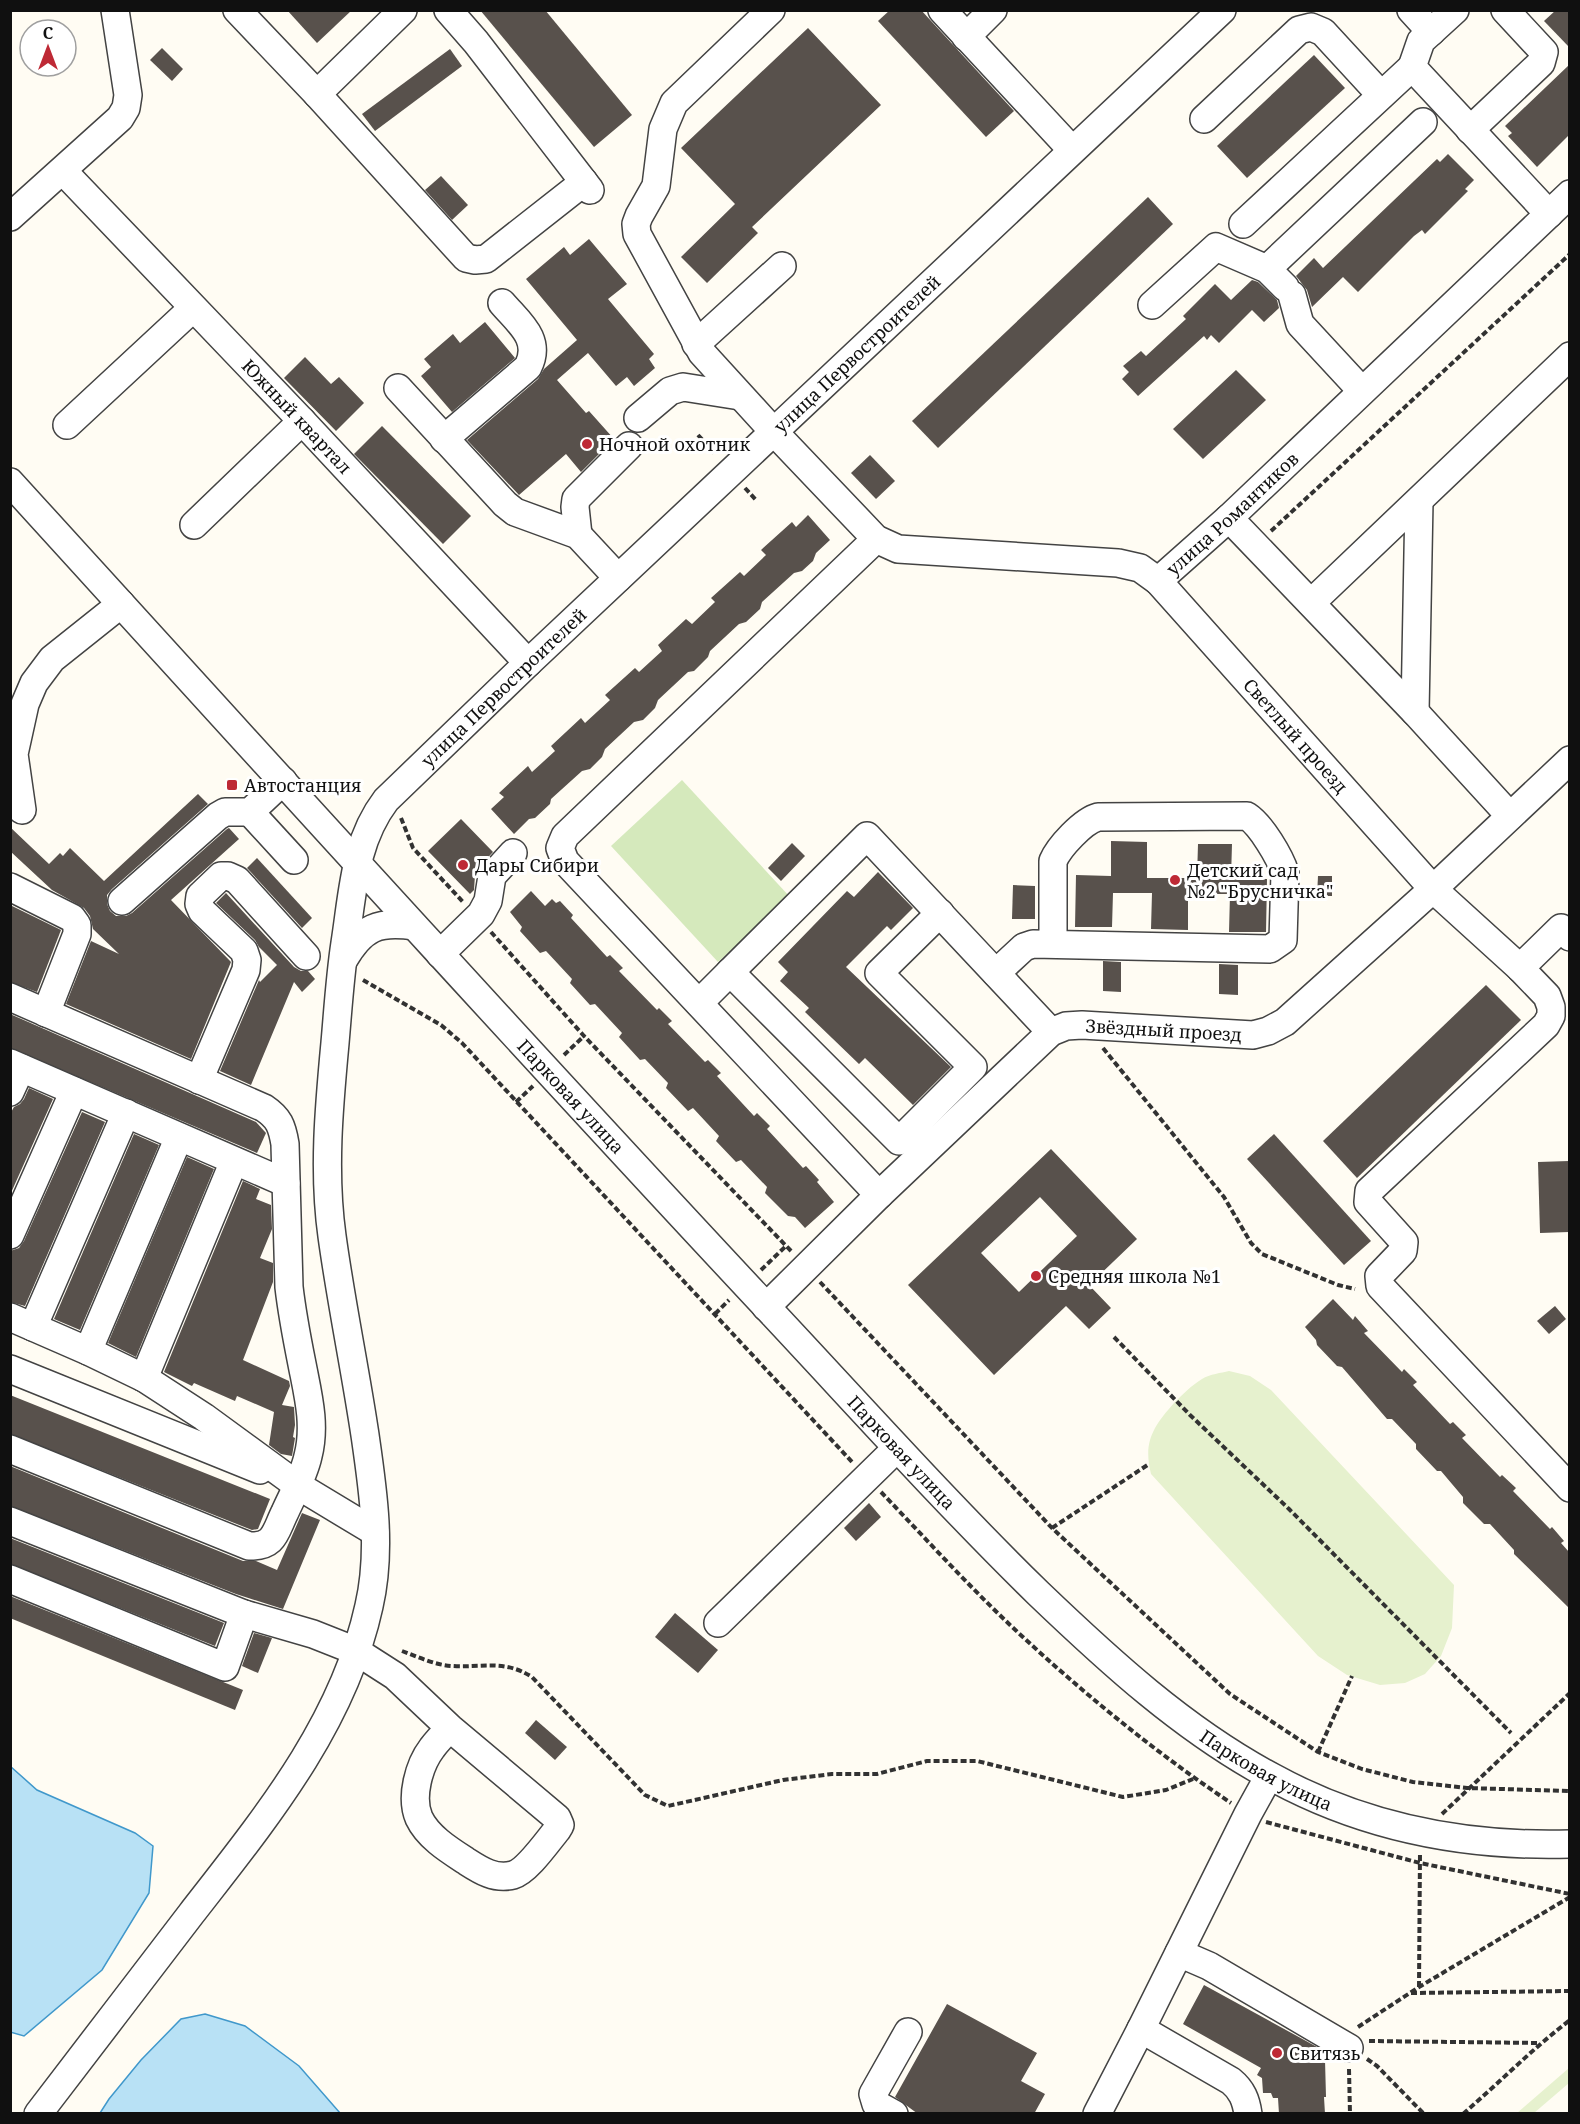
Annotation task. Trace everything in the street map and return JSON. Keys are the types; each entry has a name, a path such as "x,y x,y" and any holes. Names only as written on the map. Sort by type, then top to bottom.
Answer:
{"street":[{"path":"10,217 120,118 126,108 128,95 115,10"},
{"path":"237,10 466,258 486,259 587,186 476,42 448,10"},
{"path":"317,94 403,10"},
{"name":"улица Романтиков","path":"771,10 674,103 663,129 656,186 636,224 640,241 696,344 740,396 876,539 898,549 1118,563 1140,568 1158,581 1229,518 1362,391 1562,207"},
{"path":"942,10 1072,150"},
{"path":"966,37 993,10"},
{"name":"улица Первостроителей","path":"38,2114 248,1840 307,1756 342,1689 356,1651 370,1601 375,1532 367,1451 327,1196 328,1127 343,961 357,863 374,816 386,800 528,663 1222,10"},
{"path":"1411,10 1431,32"},
{"path":"1243,224 1412,68 1421,41 1455,10"},
{"path":"1470,130 1541,63 1544,52 1505,10"},
{"path":"1204,119 1299,30 1311,27 1323,32 1382,95"},
{"path":"1412,68 1470,130 1562,207"},
{"path":"1282,284 1423,122"},
{"name":"Южный квартал","path":"63,171 302,421 528,663"},
{"path":"1152,305 1216,247 1282,284 1300,324 1362,391"},
{"path":"696,344 782,266"},
{"path":"444,439 528,367 532,358 531,338 502,303"},
{"path":"67,425 193,308"},
{"path":"1311,603 1569,356"},
{"path":"638,418 670,391 683,387 740,396"},
{"path":"398,388 505,504 515,512 578,534 618,578"},
{"path":"194,525 302,421"},
{"path":"578,534 576,499 629,446"},
{"name":"Парковая улица","path":"10,482 414,926 897,1448 1009,1564 1087,1640 1162,1704 1217,1743 1269,1776 1305,1794 1347,1811 1430,1834 1512,1844 1569,1844"},
{"path":"1415,712 1419,501"},
{"path":"1229,518 1415,712 1510,816"},
{"path":"876,539 564,836 560,848 565,861 879,1195"},
{"name":"Светлый проезд","path":"1158,581 1433,889 1520,968 1547,996 1551,1016 1546,1025 1369,1191 1368,1202 1404,1242 1403,1251 1379,1276 1380,1286 1569,1488"},
{"path":"22,810 14,754 25,704 34,683 52,659 121,604"},
{"name":"Звёздный проезд","path":"1051,1032 1066,1026 1082,1025 1253,1035 1285,1023 1433,889 1569,760"},
{"path":"122,902 218,816 225,812 250,812 283,781"},
{"path":"250,812 294,860"},
{"path":"996,973 1024,947 1033,944 1270,949 1283,940 1285,873 1282,864 1254,821 1247,816 1098,817 1090,819 1057,852 1053,861 1053,944"},
{"path":"699,1004 867,836 1051,1032 879,1195 766,1307"},
{"path":"440,954 477,917 488,902 492,876 513,853"},
{"path":"200,1080 246,970 247,960 244,951 202,911 199,904 200,896 221,876 237,880 306,956"},
{"path":"10,887 72,918 77,925 77,934 46,1013"},
{"path":"730,972 899,1141 974,1067 879,973 940,913"},
{"path":"343,961 353,944 366,931 381,925 414,926"},
{"path":"1520,968 1562,928 1569,937"},
{"path":"10,997 264,1108 274,1114 282,1125 285,1144 289,1287 311,1420 308,1457 297,1485 271,1541 261,1546 249,1546 10,1449"},
{"path":"10,1092 16,1065 286,1183"},
{"path":"10,1235 74,1091"},
{"path":"126,1113 22,1322 144,1378 204,1417 297,1485 375,1532"},
{"path":"88,1351 179,1137"},
{"path":"144,1378 234,1161"},
{"path":"10,1369 297,1485"},
{"path":"718,1623 897,1448"},
{"path":"10,1521 244,1614 313,1634 356,1651 395,1676 450,1728 557,1818 560,1825 557,1830 522,1870 514,1875 492,1875 479,1869 436,1839 419,1818 416,1794 424,1762 431,1749 450,1728"},
{"path":"10,1579 225,1667 244,1614"},
{"path":"1097,2114 1269,1776"},
{"path":"1179,1953 1209,1966 1342,2044"},
{"path":"1141,2029 1240,2088 1248,2114"},
{"path":"894,2114 876,2104 873,2094 908,2032"}],"path":[{"path":"1256,546 1569,254"},
{"path":"401,816 412,848 584,1035 1052,1528 1230,1694 1318,1752 1362,1769 1413,1782 1499,1790 1569,1791"},
{"path":"1103,1047 1224,1197 1251,1243 1262,1254 1338,1285 1355,1289"},
{"path":"1114,1337 1511,1732"},
{"path":"1052,1528 1149,1464"},
{"path":"392,1648 437,1664 453,1666 487,1664 521,1670 532,1677 645,1795 668,1806 783,1780 832,1774 877,1774 927,1761 977,1761 1123,1797 1166,1790 1194,1778"},
{"path":"1318,1752 1352,1676"},
{"path":"1342,2044 1410,1993 1569,1897"},
{"path":"1410,1993 1569,1991"},
{"path":"1463,2114 1501,2082 1540,2043 1569,2020"},
{"path":"1342,2044 1540,2043"},
{"path":"1342,2044 1350,2114"},
{"path":"1342,2044 1377,2066 1424,2114"}],"green space":[{"path":"682,780 790,897 718,962 611,846"},
{"path":"1229,1371 1250,1376 1271,1390 1454,1585 1452,1628 1441,1656 1425,1674 1405,1683 1380,1685 1347,1675 1318,1656 1151,1474 1149,1444 1160,1420 1174,1403 1198,1381"},
{"path":"1569,2068 1569,2083 1534,2113 1517,2113"}],"water":[{"path":"10,1766 37,1790 135,1833 153,1846 149,1893 102,1970 24,2036 10,2032"},
{"path":"205,2014 245,2026 299,2066 340,2113 100,2113 141,2060 181,2019"}],"building":[{"path":"287,10 352,10 317,43"},
{"path":"480,10 545,10 632,115 594,147"},
{"path":"890,10 921,10 1014,111 986,137 878,21"},
{"path":"1556,10 1569,10 1569,47 1544,21"},
{"path":"808,28 881,105 752,227 758,233 707,283 681,257 735,204 681,148"},
{"path":"162,48 183,69 172,81 150,60"},
{"path":"450,49 462,66 375,131 362,114"},
{"path":"1314,55 1345,88 1247,178 1217,146"},
{"path":"1569,65 1569,135 1537,167 1508,136 1512,133 1505,126"},
{"path":"1448,154 1474,180 1465,189 1468,191 1425,234 1422,230 1414,236 1358,292 1343,277 1312,307 1307,290 1296,276 1314,258 1323,268 1437,159 1440,162"},
{"path":"441,176 468,205 452,220 425,190"},
{"path":"1148,197 1173,224 938,448 912,421"},
{"path":"589,239 627,284 608,299 654,354 649,359 655,368 634,386 627,377 616,386 588,353 557,380 586,413 589,411 614,439 581,472 566,454 519,495 467,440 538,379 544,369 577,340 526,279 564,247 570,255"},
{"path":"1252,280 1258,282 1277,300 1279,308 1264,322 1252,310 1219,343 1211,335 1207,340 1204,336 1138,396 1122,379 1129,372 1123,366 1141,351 1146,356 1186,319 1183,316 1215,284 1231,300"},
{"path":"485,322 515,358 452,412 421,376 431,367 424,359 453,334 460,343"},
{"path":"305,357 331,384 339,377 364,403 336,431 284,378"},
{"path":"1236,370 1266,400 1203,459 1173,429"},
{"path":"382,426 471,516 443,544 354,454"},
{"path":"870,455 895,481 876,499 851,473"},
{"path":"808,515 830,540 816,553 813,561 802,571 794,573 762,602 760,609 746,622 739,624 710,651 708,657 694,671 688,672 658,700 655,708 643,720 634,722 605,749 602,757 590,769 582,771 551,799 550,804 535,818 529,819 514,834 491,809 504,797 499,793 528,766 532,772 555,751 551,746 581,718 585,723 610,700 605,695 635,668 639,672 662,651 658,645 686,619 692,624 715,602 711,598 740,572 744,576 766,555 761,550 792,522 796,527"},
{"path":"198,794 208,804 107,895 110,911 116,916 126,916 227,829 229,828 239,839 171,900 231,962 191,1059 66,1004 91,941 119,954 93,929 90,916 84,908 52,890 10,851 10,827 49,864 60,853 63,856 70,848 104,881"},
{"name":"Дары Сибири","path":"461,819 493,852 475,875 474,890 470,894 428,851"},
{"path":"1111,841 1147,842 1147,878 1197,878 1198,844 1232,844 1231,878 1267,879 1266,932 1229,932 1230,894 1188,894 1188,930 1151,929 1152,893 1113,893 1112,927 1075,927 1076,875 1111,876"},
{"path":"792,843 805,856 781,881 768,868"},
{"path":"257,858 312,918 302,928 247,868"},
{"path":"878,872 913,908 891,930 887,926 846,967 951,1067 913,1105 865,1058 859,1064 805,1012 809,1008 780,981 788,972 778,962 847,891 854,897"},
{"path":"1318,876 1332,876 1332,896 1317,896"},
{"path":"1013,885 1035,886 1035,919 1012,919"},
{"path":"531,891 545,906 552,899 556,903 560,901 573,915 571,918 607,957 610,955 623,968 619,971 657,1010 659,1008 672,1021 668,1024 705,1062 708,1060 721,1073 717,1076 754,1116 757,1113 770,1126 767,1129 803,1168 806,1166 819,1180 817,1182 834,1202 805,1228 795,1217 788,1216 765,1193 767,1187 741,1160 736,1162 716,1141 719,1136 693,1108 688,1111 666,1088 668,1083 645,1059 640,1060 619,1037 622,1033 595,1004 590,1005 570,983 572,979 546,951 540,953 520,931 522,927 510,912"},
{"path":"226,893 294,967 301,971 308,971 315,979 302,992 294,982 251,1085 220,1071 259,980 260,982 277,965 255,940 216,903"},
{"path":"10,905 61,930 37,992 10,982"},
{"path":"1103,961 1121,962 1121,992 1103,991"},
{"path":"1219,964 1238,965 1238,995 1219,994"},
{"path":"1486,985 1521,1020 1357,1178 1323,1141"},
{"path":"10,1014 256,1122 266,1133 257,1153 10,1048"},
{"path":"29,1088 53,1099 10,1195 10,1114 14,1107 24,1099"},
{"path":"82,1112 105,1122 25,1306 10,1302 10,1251 19,1248 24,1241"},
{"path":"134,1134 159,1145 80,1330 54,1319"},
{"path":"1274,1134 1371,1241 1344,1265 1247,1159"},
{"path":"1051,1149 1137,1239 1089,1285 1111,1308 1089,1329 1066,1306 994,1375 908,1285","holes":["1040,1197 1077,1236 1019,1292 981,1253"]},
{"path":"187,1157 214,1169 136,1357 108,1343"},
{"path":"1569,1161 1569,1232 1540,1233 1538,1162"},
{"path":"243,1181 260,1189 256,1199 271,1205 272,1229 260,1258 273,1263 273,1282 243,1360 289,1381 290,1386 282,1405 294,1407 293,1437 295,1438 292,1456 281,1454 269,1445 274,1412 237,1396 235,1401 194,1383 192,1386 164,1372"},
{"path":"1333,1299 1353,1320 1355,1316 1368,1331 1364,1333 1402,1372 1404,1369 1417,1382 1413,1385 1450,1424 1453,1422 1466,1435 1462,1438 1500,1477 1502,1475 1516,1488 1513,1491 1564,1541 1561,1543 1569,1552 1569,1608 1514,1554 1514,1550 1490,1524 1484,1524 1463,1503 1463,1497 1441,1471 1437,1471 1416,1449 1416,1444 1392,1419 1387,1419 1342,1367 1337,1366 1317,1345 1316,1340 1305,1327"},
{"path":"1555,1306 1566,1319 1549,1334 1537,1321"},
{"path":"10,1395 270,1499 258,1529 252,1530 10,1434"},
{"path":"10,1466 243,1561 256,1561 277,1570 302,1513 320,1520 283,1609 236,1594 10,1506"},
{"path":"869,1503 881,1517 856,1541 844,1528"},
{"path":"10,1538 224,1623 215,1646 10,1564"},
{"path":"10,1596 243,1690 235,1710 10,1618"},
{"path":"675,1613 718,1650 698,1673 655,1637"},
{"path":"254,1633 272,1638 258,1673 242,1666"},
{"path":"536,1720 567,1747 555,1760 525,1733"},
{"name":"Свитязь","path":"1204,1985 1317,2047 1325,2060 1325,2114 1279,2114 1278,2098 1273,2098 1271,2093 1263,2093 1262,2078 1257,2075 1261,2068 1183,2024"},
{"path":"947,2004 1037,2053 1021,2081 1045,2094 1034,2114 918,2114 895,2097"}],"place":[{"name":"Ночной охотник","path":"587,444"},
{"name":"Автостанция","path":"232,785"},
{"name":"Дары Сибири","path":"463,865"},
{"name":"Детский сад №2 \"Брусничка\"","path":"1175,880"},
{"name":"Средняя школа №1","path":"1036,1276"},
{"name":"Свитязь","path":"1277,2053"}]}
